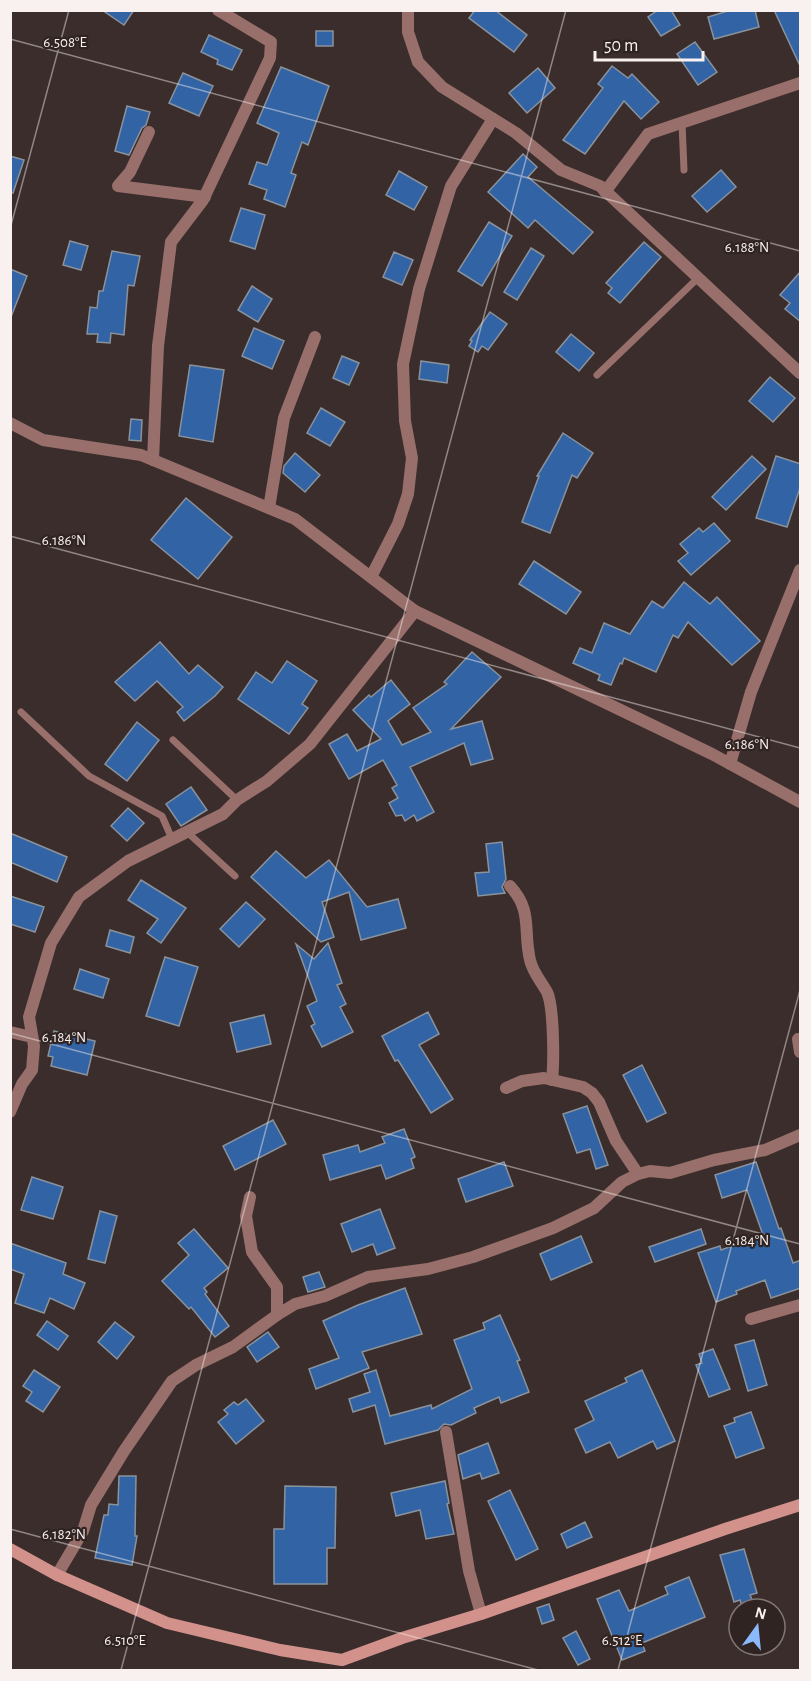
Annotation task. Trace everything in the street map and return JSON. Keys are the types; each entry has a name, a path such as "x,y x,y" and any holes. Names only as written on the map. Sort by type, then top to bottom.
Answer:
{"street":[{"path":"153,460 158,346 171,242 205,197 270,58 271,42 218,10"},
{"path":"408,10 408,32 418,62 442,87 516,133 561,170 600,186 801,373"},
{"path":"605,192 648,134 801,83"},
{"path":"371,577 398,524 408,494 412,458 405,421 403,364 419,289 451,186 493,119"},
{"path":"149,132 130,172 118,186 205,197"},
{"path":"269,508 284,418 315,338"},
{"path":"10,423 43,440 141,455 295,519 415,611 730,764 801,802"},
{"path":"730,764 751,692 801,570"},
{"path":"10,1112 22,1084 32,1070 34,1046 29,1017 51,943 79,897 128,861 223,814 237,800 267,781 310,744 415,611"},
{"path":"510,886 520,897 525,913 527,922 525,937 532,968 547,992 551,1004 552,1080"},
{"path":"10,1032 32,1037"},
{"path":"798,1039 801,1053"},
{"path":"506,1088 530,1079 544,1078 583,1087 592,1093 598,1102 616,1141 638,1173"},
{"path":"57,1575 83,1531 91,1505 124,1451 172,1381 196,1365 233,1347 295,1304 325,1296 368,1277 428,1269 473,1257 553,1228 594,1208 622,1182 638,1173 670,1173 714,1160 765,1150 801,1135"},
{"path":"250,1197 246,1216 252,1252 278,1287 277,1316"},
{"path":"750,1319 801,1305"},
{"path":"446,1432 469,1571 481,1614"},
{"path":"10,1549 57,1575 166,1623 342,1666 402,1638 481,1614 725,1528 801,1505"}],"lane":[{"path":"682,123 684,170"},
{"path":"597,375 698,278"},
{"path":"21,712 89,776 162,816 172,839"},
{"path":"173,740 237,800"},
{"path":"187,832 235,876"}],"building":[{"path":"102,10 134,10 124,25"},
{"path":"475,10 495,10 527,35 514,52 469,18"},
{"path":"658,10 671,10 680,25 661,36 648,17"},
{"path":"731,10 755,10 759,27 714,39 708,17"},
{"path":"774,10 801,10 801,68"},
{"path":"316,31 333,31 333,46 316,46"},
{"path":"209,35 242,50 232,70 217,64 218,60 201,52"},
{"path":"695,42 717,72 698,85 677,54"},
{"path":"612,66 628,78 632,74 659,102 641,119 624,101 585,154 563,140 603,88 598,84"},
{"path":"281,67 329,86 308,145 302,142 291,173 296,175 285,207 264,199 267,190 249,184 257,162 267,165 279,133 257,123"},
{"path":"538,68 555,88 527,113 509,93"},
{"path":"183,73 213,86 199,116 169,103"},
{"path":"127,106 150,112 146,125 142,128 129,155 115,151"},
{"path":"523,154 537,167 528,177 593,232 573,254 535,220 528,228 488,192"},
{"path":"10,156 24,160 13,193 10,192"},
{"path":"721,170 736,187 707,212 692,196"},
{"path":"399,171 427,187 414,210 386,195"},
{"path":"241,208 265,215 255,249 230,241"},
{"path":"489,222 512,236 482,286 458,271"},
{"path":"70,241 88,246 81,270 63,265"},
{"path":"644,242 661,257 620,303 608,293 612,288 606,283"},
{"path":"531,248 544,256 517,300 504,292"},
{"path":"112,251 140,256 134,286 128,285 124,335 111,333 110,343 97,342 98,334 87,334 90,307 97,308 99,291 103,291"},
{"path":"394,252 413,260 402,285 383,277"},
{"path":"10,269 27,276 11,317 10,317"},
{"path":"801,271 801,322 785,309 790,303 780,295"},
{"path":"252,286 272,299 258,322 238,310"},
{"path":"490,312 507,324 488,350 482,346 478,352 469,346 472,341 470,340"},
{"path":"254,328 284,341 272,369 242,356"},
{"path":"571,334 594,353 579,371 556,352"},
{"path":"342,356 359,363 349,385 333,378"},
{"path":"421,361 449,365 447,383 419,379"},
{"path":"190,365 224,370 213,442 179,436"},
{"path":"770,377 795,398 773,422 749,401"},
{"path":"321,408 345,422 330,446 307,433"},
{"path":"131,419 142,420 141,441 129,440"},
{"path":"563,433 593,453 577,478 572,475 550,533 522,522 539,476 537,476"},
{"path":"295,453 320,475 305,492 283,473 284,466"},
{"path":"752,456 766,469 726,510 712,497"},
{"path":"776,456 801,464 801,485 787,527 756,518"},
{"path":"186,498 232,537 198,579 151,540"},
{"path":"714,523 730,541 691,575 678,561 688,553 680,544 699,528 703,532"},
{"path":"534,561 581,592 566,614 519,584"},
{"path":"684,582 710,604 717,597 760,641 732,665 688,622 678,638 673,635 656,672 624,658 611,685 598,680 600,675 573,663 580,648 592,653 604,623 630,634 652,601 663,608"},
{"path":"160,642 189,674 198,665 223,687 184,721 177,712 183,707 157,681 135,701 115,682"},
{"path":"472,652 501,677 451,729 482,721 493,759 471,765 464,743 410,767 434,812 417,821 414,815 405,821 402,815 396,816 389,803 398,798 392,788 397,785 383,760 349,779 329,744 347,734 357,751 381,739 353,710 369,695 371,697 391,680 410,704 388,721 402,745 431,732 413,708 447,684 444,682"},
{"path":"287,661 317,681 302,704 308,708 289,734 238,699 256,672 272,683"},
{"path":"137,722 159,740 127,781 105,764"},
{"path":"191,787 207,810 181,826 166,804"},
{"path":"128,808 144,823 127,841 111,826"},
{"path":"10,833 67,857 57,882 10,862"},
{"path":"502,842 506,879 502,887 505,893 478,896 475,873 489,872 486,844"},
{"path":"276,851 306,878 329,860 367,907 398,899 406,928 361,940 349,892 322,902 334,937 321,942 251,877"},
{"path":"141,880 186,908 161,943 147,933 158,919 128,900"},
{"path":"10,896 44,907 35,932 10,924"},
{"path":"246,902 265,919 239,947 220,929"},
{"path":"110,930 134,937 130,953 106,946"},
{"path":"328,943 342,983 337,985 346,1004 340,1007 353,1032 322,1047 311,1026 315,1024 307,1006 317,1001 296,944 314,959"},
{"path":"165,957 198,967 179,1026 146,1016"},
{"path":"80,969 109,979 103,998 74,989"},
{"path":"428,1012 439,1034 419,1045 453,1099 431,1113 398,1060 395,1061 382,1036"},
{"path":"264,1015 271,1044 237,1052 230,1023"},
{"path":"54,1031 95,1041 87,1075 51,1066 53,1057 48,1056"},
{"path":"642,1065 666,1113 647,1122 623,1075"},
{"path":"587,1106 608,1165 596,1169 590,1149 577,1153 563,1114"},
{"path":"273,1120 286,1144 235,1170 223,1146"},
{"path":"404,1129 415,1157 411,1159 414,1168 386,1179 381,1165 330,1180 323,1155 358,1145 360,1152 385,1143 382,1137"},
{"path":"504,1162 513,1186 466,1202 458,1179"},
{"path":"756,1162 793,1263 801,1260 801,1288 771,1298 765,1280 736,1291 737,1294 716,1302 698,1253 720,1246 721,1250 763,1235 747,1190 722,1198 715,1175"},
{"path":"32,1177 63,1187 53,1219 21,1210"},
{"path":"380,1209 395,1248 377,1255 373,1244 352,1252 341,1224"},
{"path":"100,1211 117,1216 105,1263 88,1259"},
{"path":"194,1229 228,1268 204,1288 207,1292 205,1294 229,1326 215,1337 191,1307 189,1309 162,1281 189,1255 178,1243"},
{"path":"701,1229 706,1244 655,1262 649,1247"},
{"path":"581,1236 592,1262 551,1280 540,1254"},
{"path":"10,1243 66,1263 63,1274 85,1283 74,1309 50,1298 44,1313 15,1303 24,1274 10,1269"},
{"path":"319,1272 325,1287 308,1292 303,1277"},
{"path":"405,1288 422,1334 362,1352 369,1368 316,1389 309,1369 339,1358 323,1321"},
{"path":"500,1315 520,1360 517,1361 529,1392 501,1403 499,1397 474,1408 476,1413 451,1425 444,1424 438,1430 385,1444 375,1405 353,1412 349,1399 370,1392 364,1374 376,1370 390,1416 431,1405 432,1409 472,1389 454,1340 485,1329 483,1323"},
{"path":"47,1321 68,1336 58,1350 37,1335"},
{"path":"115,1322 134,1337 117,1359 98,1342"},
{"path":"268,1332 279,1347 257,1362 247,1347"},
{"path":"754,1340 767,1385 748,1391 735,1345"},
{"path":"713,1349 730,1389 709,1397 696,1365 702,1363 699,1354"},
{"path":"34,1370 60,1387 43,1412 26,1401 32,1392 23,1386"},
{"path":"642,1370 675,1441 657,1449 653,1441 618,1458 610,1442 586,1453 575,1429 594,1420 585,1401 627,1382 625,1378"},
{"path":"246,1399 264,1421 236,1444 218,1422 228,1414 224,1410 234,1402 238,1405"},
{"path":"751,1412 764,1448 736,1458 724,1426 735,1422 734,1418"},
{"path":"488,1443 499,1473 482,1479 480,1473 463,1479 458,1455"},
{"path":"119,1476 136,1476 135,1536 137,1536 132,1565 95,1558 104,1515 108,1515 109,1504 118,1505"},
{"path":"445,1481 449,1503 447,1504 454,1534 426,1539 420,1510 396,1516 391,1493"},
{"path":"285,1486 336,1487 335,1548 327,1548 327,1584 274,1584 274,1529 284,1529"},
{"path":"510,1490 538,1549 516,1560 488,1501"},
{"path":"585,1522 592,1537 567,1548 561,1534"},
{"path":"744,1549 757,1593 750,1595 751,1597 733,1597 720,1555"},
{"path":"689,1577 705,1617 642,1643 645,1651 622,1660 597,1599 619,1590 629,1611 668,1594 665,1587"},
{"path":"549,1604 554,1620 542,1624 537,1608"},
{"path":"576,1631 590,1659 578,1665 563,1638"}]}
